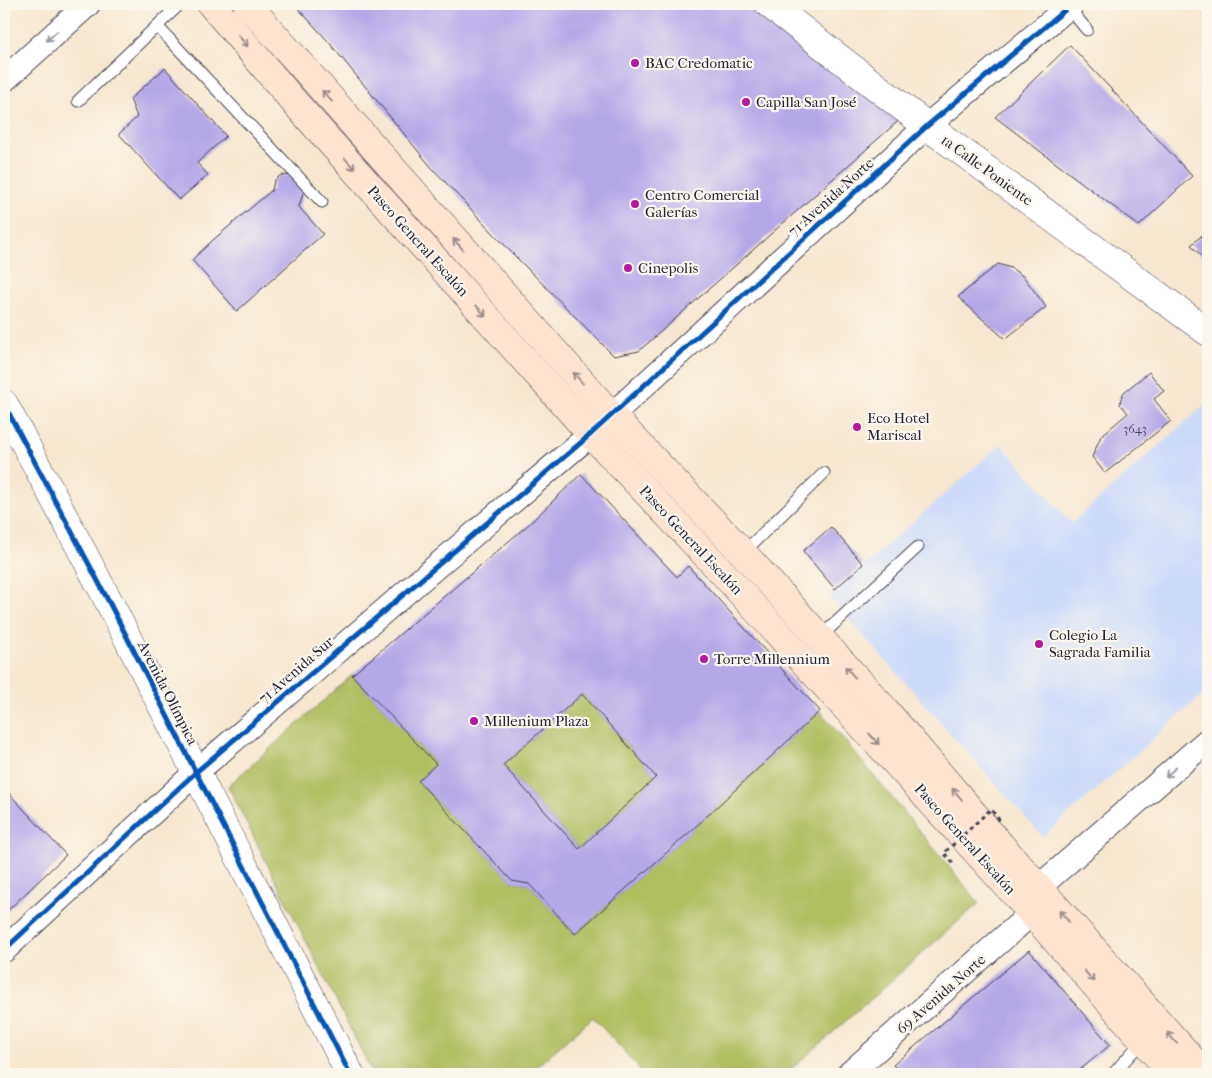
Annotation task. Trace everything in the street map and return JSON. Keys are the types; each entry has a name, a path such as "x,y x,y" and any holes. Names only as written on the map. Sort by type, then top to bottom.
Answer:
{"main road":[{"name":"Paseo General Escalón","path":"212,4 296,104 591,434 723,573 833,694 1205,1074"},
{"name":"Paseo General Escalón","path":"247,4 610,414 743,553 820,638 1036,900 1173,1074"}],"street":[{"name":"1a Calle Poniente","path":"769,4 928,126 1208,332"},
{"name":"71 Avenida Norte","path":"610,414 928,126 1070,5"},
{"path":"4,80 78,10"},
{"name":"Avenida Olímpica","path":"4,404 109,602 350,1074"},
{"name":"71 Avenida Sur","path":"4,950 195,773 591,434 610,414"},
{"name":"69 Avenida Norte","path":"849,1074 1208,740"}],"lane":[{"path":"78,101 180,4"},
{"path":"1070,5 1087,30"},
{"path":"157,26 322,202"},
{"path":"620,464 640,502"},
{"path":"743,553 824,473"},
{"path":"820,638 918,547"},
{"path":"807,683 814,690 833,694"},
{"path":"1113,1074 1144,1039"}],"path":[{"path":"953,863 944,853 991,809 1000,821"}],"shaded area":[{"name":"Colegio La Sagrada Familia","path":"1208,402 1208,690 1043,837 829,597 1001,444 1072,523"}],"green space":[{"path":"352,675 436,764 418,781 512,881 529,884 575,934 692,830 820,711 979,903 786,1074 644,1074 593,1017 528,1074 373,1074 228,786"},
{"path":"582,694 656,777 579,849 503,765"}],"building":[{"name":"Centro Comercial Galerías","path":"294,4 760,4 905,115 639,351 614,356 513,254 432,168 327,40"},
{"path":"1070,45 1192,176 1139,226 995,117"},
{"path":"165,68 226,136 197,163 208,175 179,200 119,134 137,117 130,99"},
{"path":"281,175 291,176 304,190 299,207 323,234 237,311 192,260 272,190 274,181"},
{"path":"1208,230 1208,263 1191,245"},
{"path":"998,264 1011,268 1024,277 1046,307 1005,339 958,297"},
{"path":"1149,372 1164,391 1154,399 1171,421 1105,473 1092,457 1101,436 1128,413 1120,404 1124,392"},
{"name":"Millenium Plaza","path":"581,474 677,577 688,566 820,711 692,830 575,934 529,884 512,881 418,781 436,764 352,675 529,524","holes":["582,694 656,777 579,849 503,765"]},
{"path":"831,527 863,564 835,589 803,551"},
{"path":"4,788 66,855 7,911 4,907"},
{"path":"1029,950 1110,1045 1075,1074 901,1074 893,1065"}],"cycle path":[{"path":"4,950 195,773 591,434 927,126 1072,4"},
{"path":"4,404 109,602 350,1074"}],"place":[{"name":"BAC Credomatic","path":"635,63"},
{"name":"Capilla San José","path":"746,102"},
{"name":"Centro Comercial Galerías","path":"635,204"},
{"name":"Cinepolis","path":"628,268"},
{"name":"Eco Hotel Mariscal","path":"857,427"},
{"name":"Colegio La Sagrada Familia","path":"1039,644"},
{"name":"Torre Millennium","path":"704,659"},
{"name":"Millenium Plaza","path":"474,721"}]}
